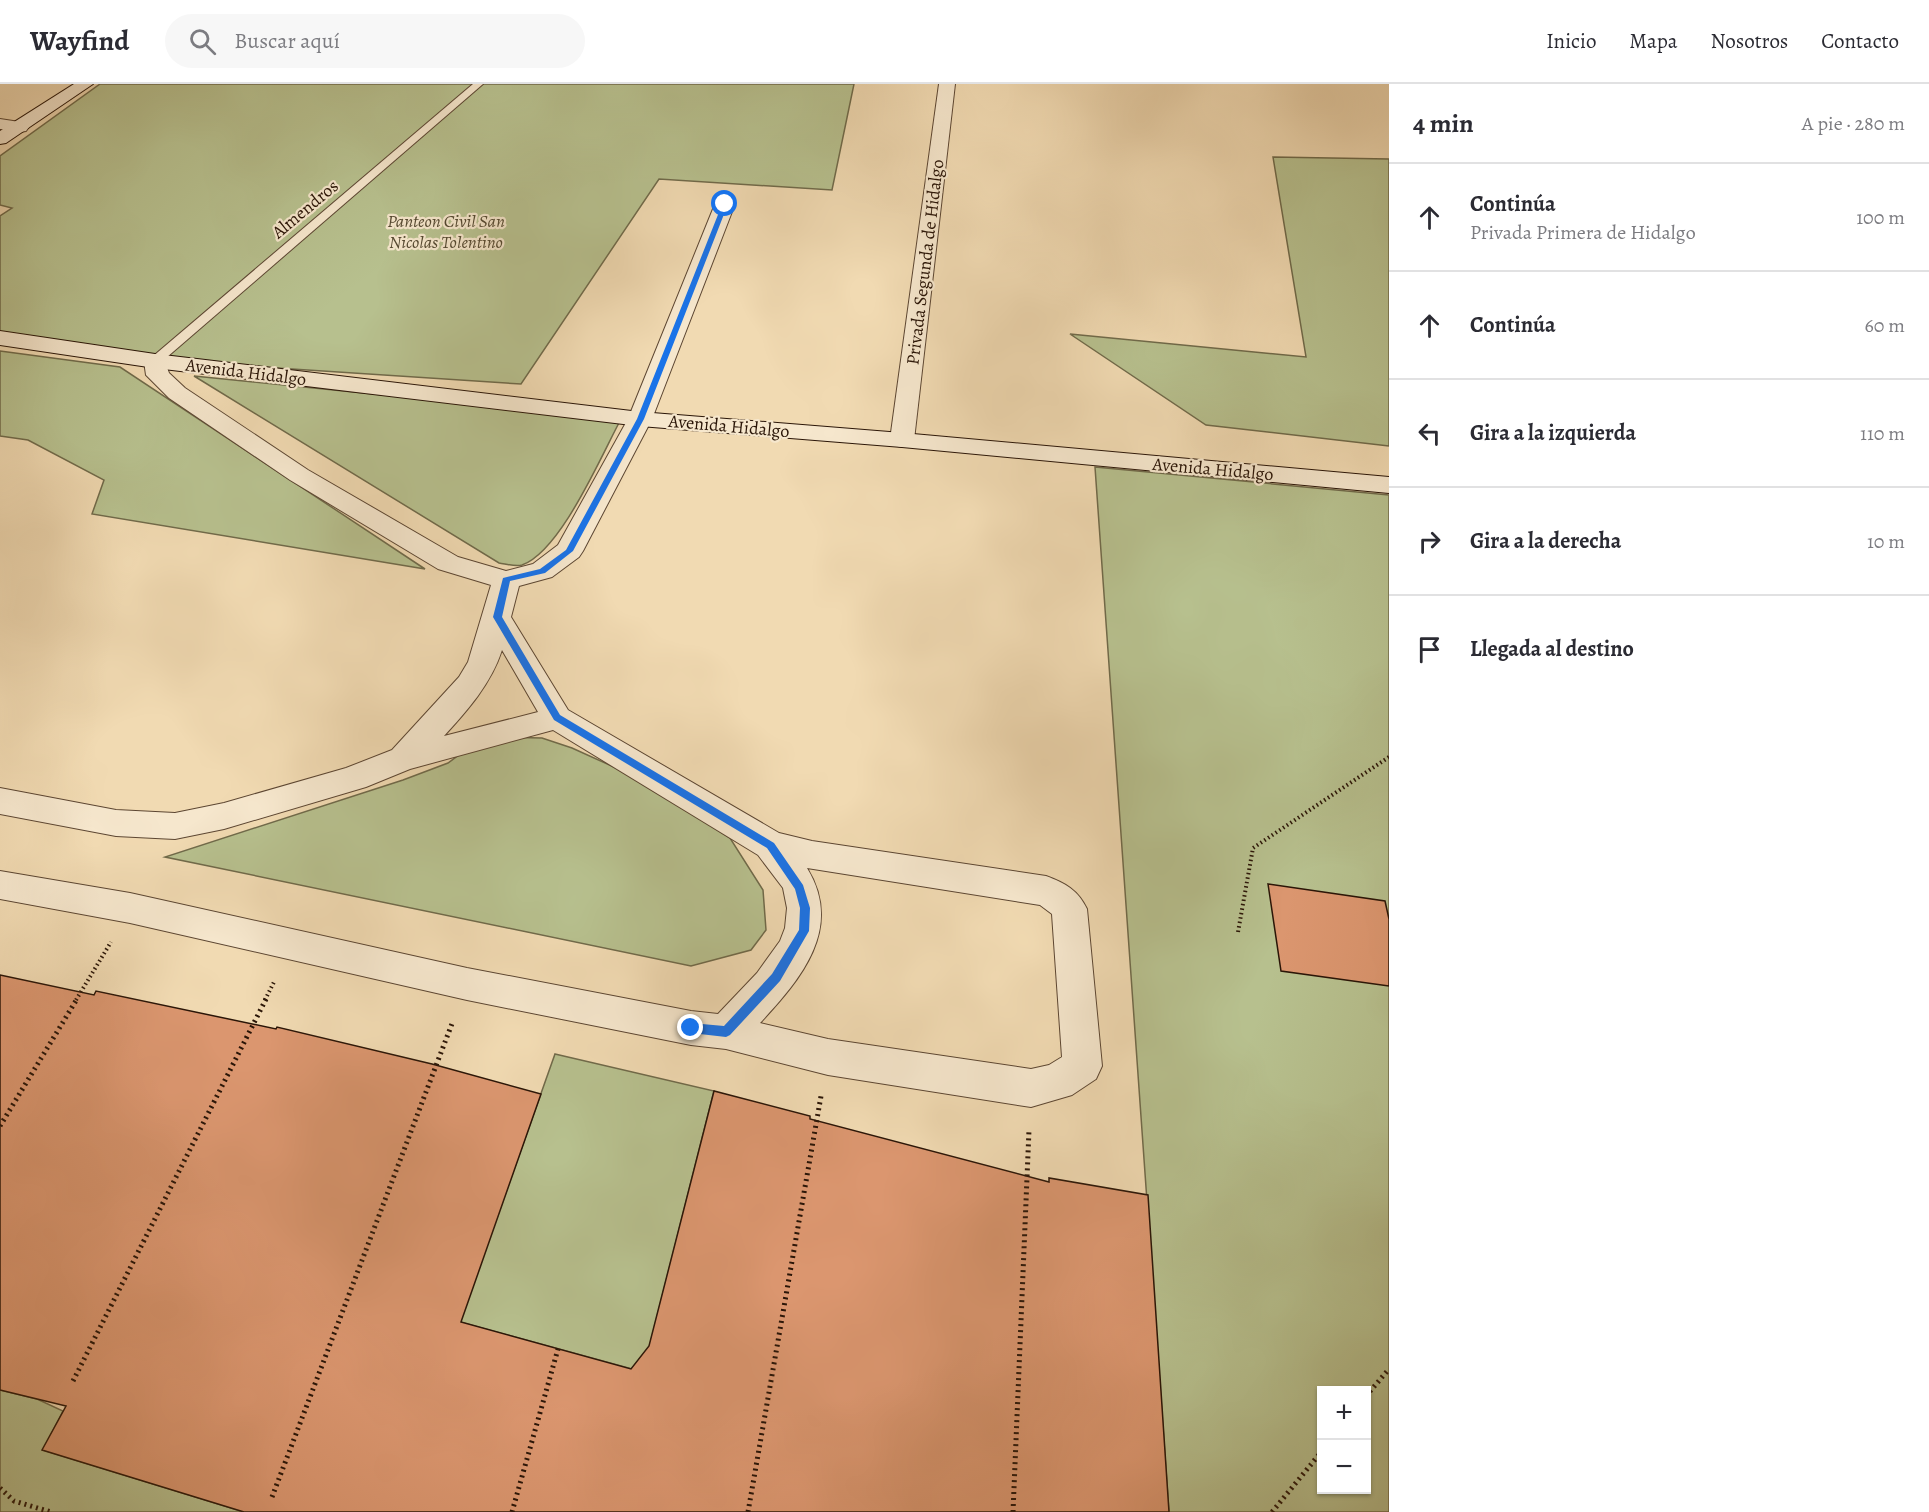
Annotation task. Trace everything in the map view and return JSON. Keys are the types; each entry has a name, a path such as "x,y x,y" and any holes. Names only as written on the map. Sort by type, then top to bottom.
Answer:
{"street":[{"path":"0,139 85,84"},
{"name":"Privada Segunda de Hidalgo","path":"902,440 947,84"},
{"path":"0,124 20,127"},
{"path":"155,361 158,375 177,393 299,475 448,562 506,580 542,571 569,551 640,419 725,204"},
{"name":"Avenida Hidalgo","path":"0,338 155,361 640,419 902,440 1389,485"},
{"path":"403,759 470,685 483,662 506,580"},
{"path":"0,885 130,908 467,984 691,1028 726,1032 828,1057 1031,1088 1058,1082 1082,1066 1069,909 1058,897 1046,891 812,855 770,845 557,718 497,617"},
{"path":"0,801 116,823 175,826 224,816 332,784 403,759 557,718"},
{"path":"726,1032 776,978 804,931 805,908 800,888 770,845"}],"lane":[{"name":"Almendros","path":"155,361 478,84"}],"path":[{"path":"1238,932 1253,849 1389,757"},
{"path":"0,1126 130,908"},
{"path":"74,1381 293,943"},
{"path":"272,1497 467,984"},
{"path":"748,1512 828,1057"},
{"path":"1013,1512 1031,1088"},
{"path":"512,1512 558,1349"},
{"path":"1371,1390 1389,1369"},
{"path":"1272,1512 1317,1457"},
{"path":"0,1488 14,1501 51,1512"}],"green space":[{"name":"Panteon Civil San Nicolas Tolentino","path":"100,84 854,84 832,190 659,179 521,384 155,360 0,337 0,216 12,208 0,205 0,156"},
{"path":"1273,157 1389,159 1389,446 1206,425 1070,334 1306,357"},
{"path":"0,351 120,367 425,569 92,514 104,480 28,440 0,436"},
{"path":"194,376 621,419 579,501 565,522 537,556 522,565 514,566 499,563"},
{"path":"1095,467 1389,495 1389,1512 1169,1512"},
{"path":"490,737 542,738 572,748 636,777 730,838 763,890 766,930 751,950 691,966 165,857 403,780 448,763 471,746"},
{"path":"555,1054 714,1091 643,1372 460,1322"},
{"path":"0,1390 37,1399 63,1411 43,1450 244,1512 0,1512"}],"building":[{"path":"1268,884 1385,901 1389,919 1389,986 1281,971"},
{"path":"0,975 94,995 96,991 276,1029 277,1027 432,1064 541,1094 461,1322 631,1369 649,1346 714,1091 810,1116 810,1119 1049,1182 1049,1178 1148,1195 1169,1512 244,1512 42,1450 66,1406 0,1390"}],"route":[{"path":"691,1028 726,1032 776,978 804,931 805,908 800,888 770,845 557,718 497,617 506,580 542,571 569,551 640,419 725,204"}]}
